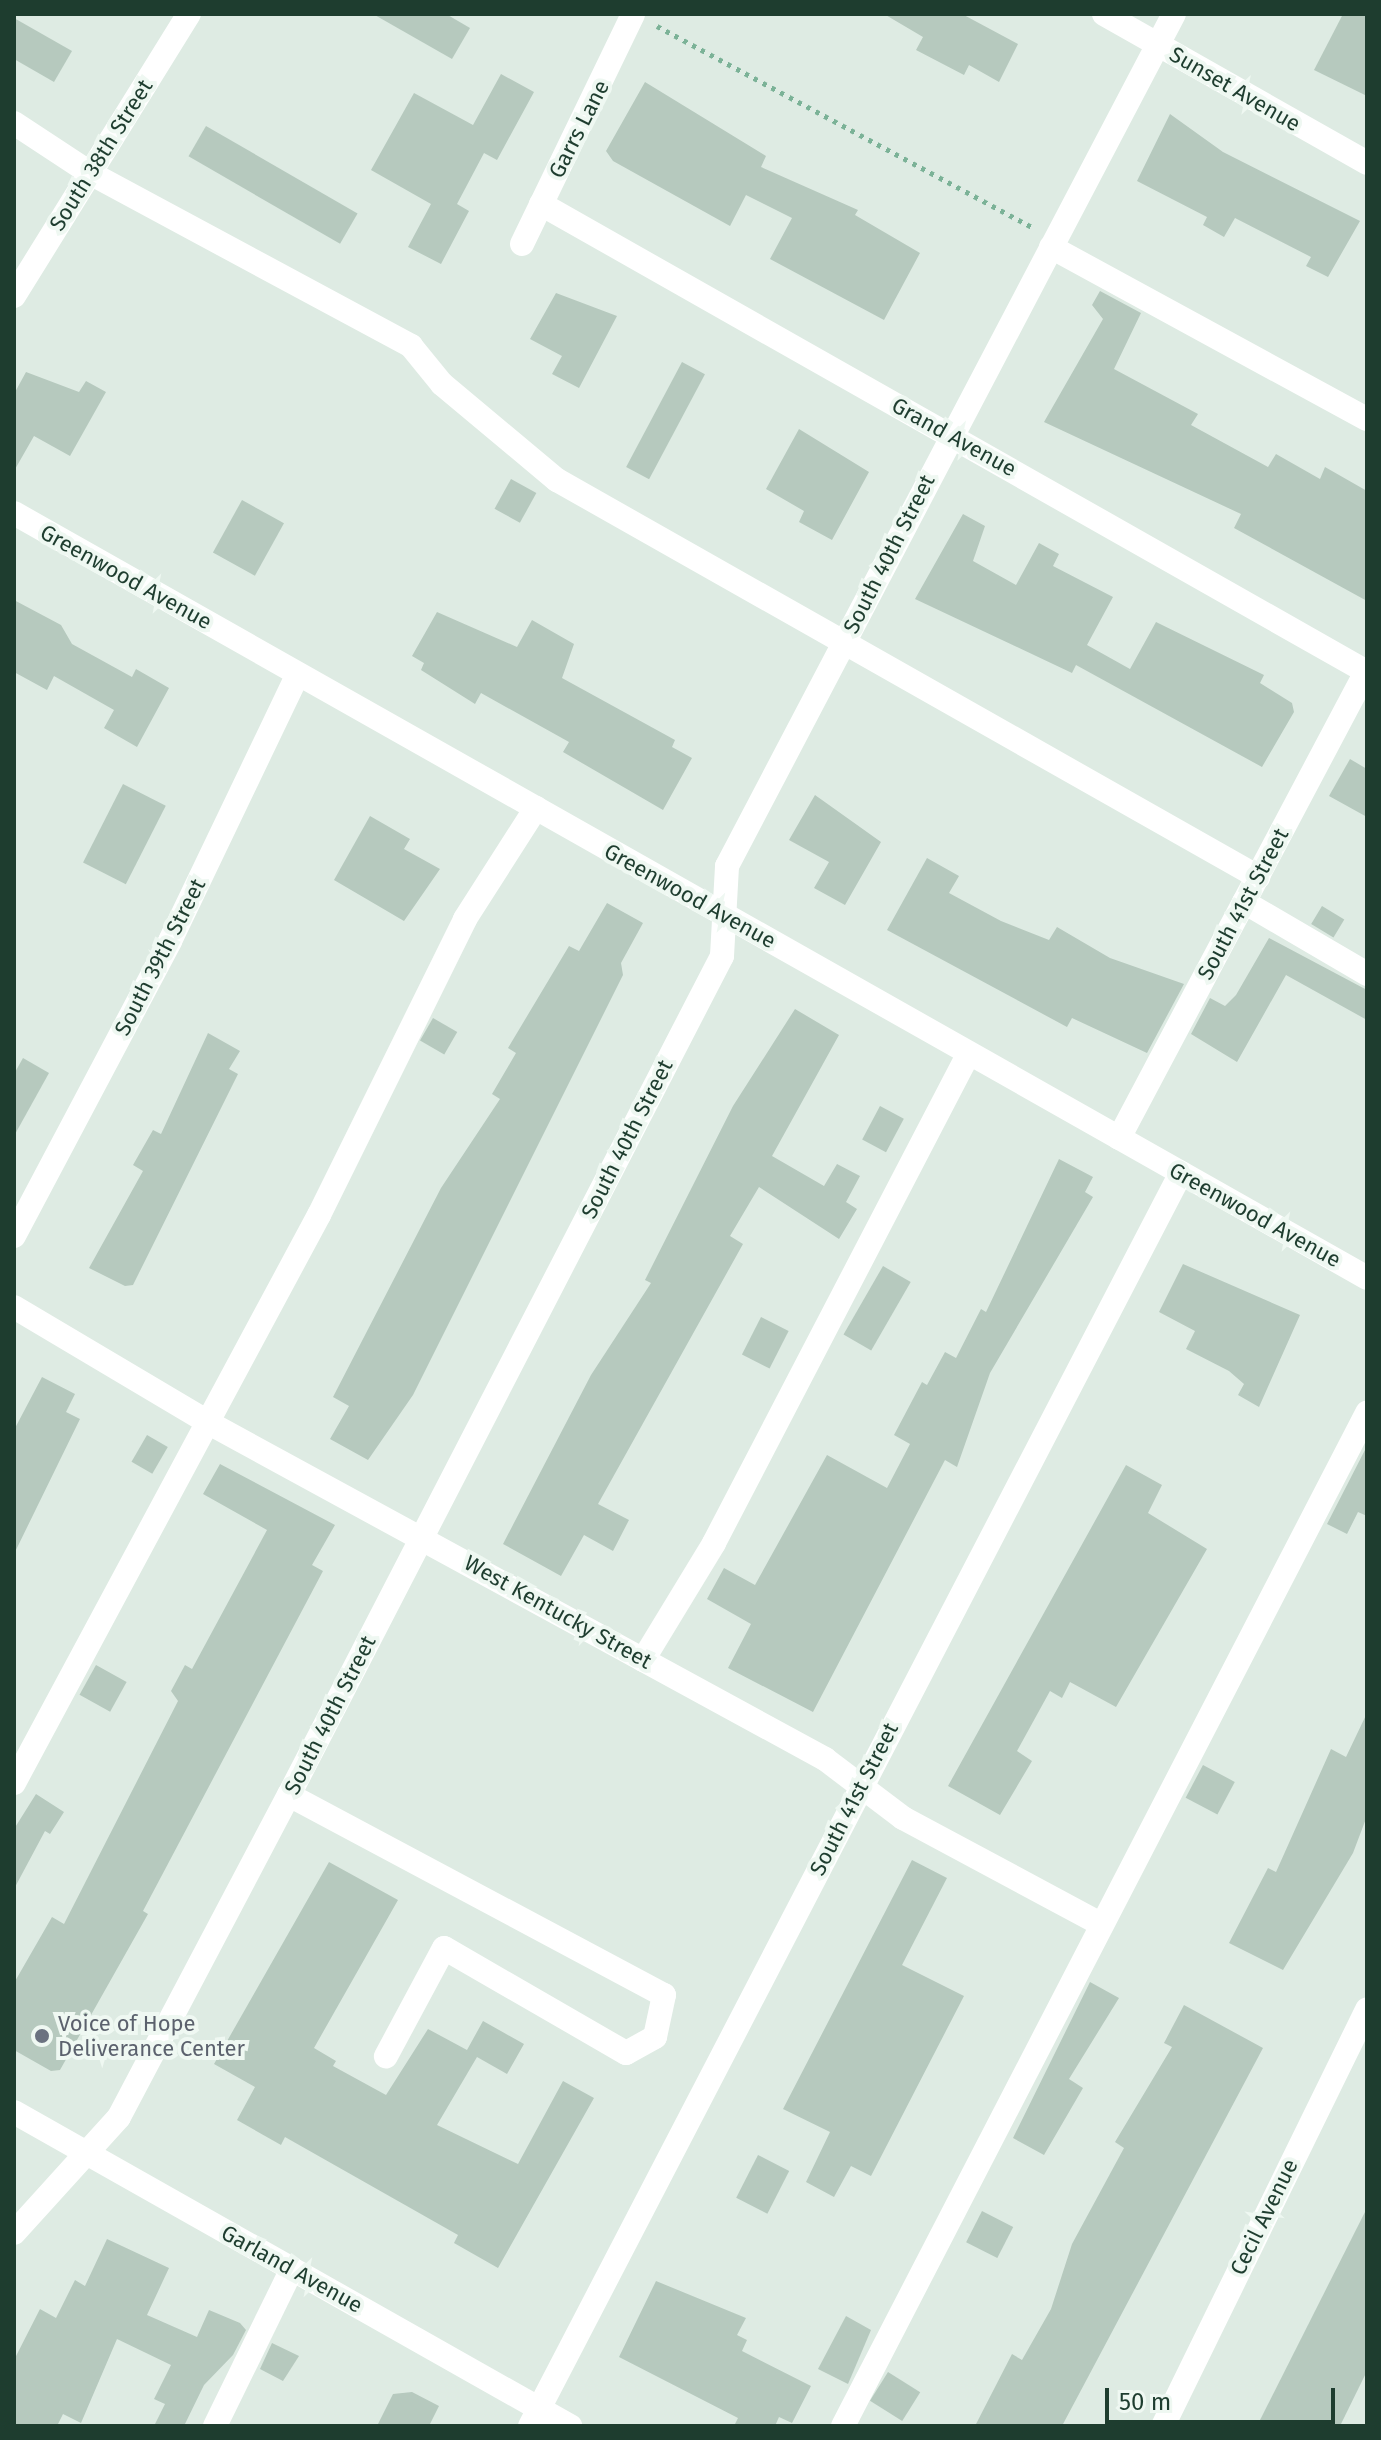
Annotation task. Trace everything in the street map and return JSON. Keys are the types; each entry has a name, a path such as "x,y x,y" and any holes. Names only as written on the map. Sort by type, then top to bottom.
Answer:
{"street":[{"name":"South 38th Street","path":"14,296 189,14"},
{"name":"Sunset Avenue","path":"1104,14 1367,163"},
{"name":"South 40th Street","path":"14,2233 90,2155 119,2117 289,1795 722,956 727,866 1174,14"},
{"name":"Garrs Lane","path":"522,244 633,18"},
{"path":"14,123 90,173 411,346 442,384 557,480 845,640 1258,877"},
{"name":"Grand Avenue","path":"541,204 1367,671"},
{"path":"1053,243 1367,419"},
{"name":"Greenwood Avenue","path":"14,513 1367,1278"},
{"name":"South 41st Street","path":"1119,1138 1367,671"},
{"name":"South 39th Street","path":"14,1236 170,941 298,674"},
{"path":"14,1783 209,1423 465,919 536,808"},
{"path":"1244,902 1367,974"},
{"path":"643,1660 714,1543 969,1053"},
{"name":"South 41st Street","path":"534,2417 1181,1173"},
{"name":"West Kentucky Street","path":"14,1307 209,1423 422,1535 862,1785 903,1818 1097,1922"},
{"path":"843,2426 1097,1922 1367,1413"},
{"path":"289,1795 664,1995 655,2037 626,2053 444,1948 386,2056"},
{"name":"Cecil Avenue","path":"1163,2426 1367,2009"},
{"name":"Garland Avenue","path":"14,2112 292,2269 534,2417 570,2426"},
{"path":"215,2426 292,2269"}],"path":[{"path":"633,18 1053,243"}],"building":[{"path":"373,14 446,14 470,28 452,59"},
{"path":"884,14 962,14 1018,44 999,82 969,65 964,75 916,50 923,37"},
{"path":"1343,14 1367,14 1367,96 1314,70"},
{"path":"14,18 72,51 54,82 14,59"},
{"path":"501,74 534,92 497,160 484,153 457,204 469,211 441,264 408,247 431,204 371,170 414,93 473,125"},
{"path":"645,82 766,156 761,167 858,210 855,215 920,253 884,320 770,259 792,218 746,195 730,226 613,161 606,151"},
{"path":"1170,114 1223,152 1360,221 1328,277 1306,266 1311,257 1235,218 1224,237 1203,225 1207,217 1137,181"},
{"path":"206,126 358,214 340,244 188,156"},
{"path":"1100,291 1141,313 1114,369 1198,414 1191,425 1268,467 1276,454 1320,479 1325,467 1367,491 1367,601 1234,528 1241,514 1044,422 1103,319 1092,305"},
{"path":"556,293 617,316 579,388 552,374 562,356 530,339"},
{"path":"682,362 705,374 649,479 626,467"},
{"path":"26,372 79,392 86,381 106,392 70,456 34,436 14,471 14,394"},
{"path":"799,429 869,472 832,540 799,522 804,511 766,489"},
{"path":"511,479 536,493 520,523 495,509"},
{"path":"242,500 284,523 255,576 213,552"},
{"path":"963,514 985,526 973,561 1016,585 1039,543 1059,554 1053,566 1113,597 1087,645 1130,669 1156,622 1264,675 1260,683 1292,703 1294,712 1262,767 1076,665 1072,673 915,599"},
{"path":"14,600 61,625 72,644 132,677 136,669 169,688 137,747 104,728 114,710 54,676 47,690 14,672"},
{"path":"437,612 517,647 532,620 574,644 562,678 675,740 672,747 692,758 663,810 563,752 569,742 481,693 475,704 421,670 424,663 412,656"},
{"path":"1350,759 1367,769 1367,817 1329,796"},
{"path":"123,784 166,806 126,884 83,862"},
{"path":"815,795 881,842 845,905 814,888 829,862 789,840"},
{"path":"370,816 410,839 404,849 440,869 404,921 334,880"},
{"path":"927,858 959,876 949,893 1001,921 1049,940 1057,927 1110,958 1184,984 1147,1053 1072,1018 1067,1027 887,930"},
{"path":"607,903 643,923 621,963 623,975 413,1395 368,1460 330,1439 349,1406 333,1397 441,1188 500,1099 492,1094 516,1053 508,1048 569,946 579,951"},
{"path":"1322,906 1344,919 1333,937 1311,924"},
{"path":"1269,938 1367,990 1367,1020 1286,975 1237,1062 1191,1034 1210,998 1225,1006 1236,995"},
{"path":"795,1009 839,1035 772,1156 824,1186 837,1164 860,1176 846,1202 857,1209 839,1239 759,1187 730,1236 743,1244 598,1504 629,1520 613,1551 584,1535 561,1576 503,1544 591,1375 651,1283 645,1280 733,1106"},
{"path":"433,1018 457,1032 444,1055 420,1041"},
{"path":"208,1033 240,1051 229,1069 238,1074 133,1285 125,1286 89,1268 143,1171 133,1165 153,1130 161,1134"},
{"path":"23,1058 49,1073 14,1136 14,1074"},
{"path":"880,1106 904,1119 886,1152 862,1140"},
{"path":"1059,1159 1093,1177 1085,1192 1093,1197 990,1373 957,1467 945,1460 813,1712 728,1668 751,1624 707,1599 724,1568 755,1585 827,1455 887,1488 910,1444 894,1435 922,1382 927,1385 945,1352 956,1358 981,1309 986,1312"},
{"path":"1183,1264 1300,1315 1259,1407 1238,1395 1244,1384 1229,1371 1186,1349 1195,1331 1159,1312"},
{"path":"883,1266 911,1282 871,1350 844,1334"},
{"path":"761,1317 789,1331 770,1368 742,1354"},
{"path":"42,1377 75,1394 66,1412 80,1419 14,1554 14,1430"},
{"path":"147,1435 168,1447 152,1474 132,1462"},
{"path":"1367,1446 1367,1516 1358,1512 1347,1534 1327,1524"},
{"path":"220,1464 335,1525 312,1565 323,1571 143,1911 148,1914 60,2070 51,2071 14,2050 14,1983 52,1917 64,1924 178,1701 171,1691 185,1665 192,1669 267,1530 203,1494"},
{"path":"1126,1465 1162,1485 1148,1513 1207,1549 1116,1707 1070,1682 1062,1698 1050,1691 1017,1751 1032,1761 1000,1815 948,1786"},
{"path":"96,1665 127,1682 110,1712 80,1695"},
{"path":"1367,1713 1367,1816 1353,1853 1283,1970 1229,1943 1268,1868 1276,1872 1331,1749 1346,1757"},
{"path":"1203,1765 1235,1782 1217,1815 1186,1798"},
{"path":"36,1794 64,1812 50,1834 45,1831 14,1889 14,1829"},
{"path":"912,1860 947,1878 902,1965 964,1996 871,2176 851,2166 834,2197 806,2182 830,2132 783,2109"},
{"path":"329,1862 398,1900 314,2048 336,2061 333,2066 386,2095 428,2029 467,2050 483,2021 524,2044 507,2074 477,2057 437,2125 518,2164 563,2081 594,2098 498,2268 454,2243 458,2235 285,2137 281,2145 237,2120 255,2087 214,2064"},
{"path":"1090,1982 1119,1998 1069,2079 1083,2088 1044,2155 1013,2138"},
{"path":"1184,2005 1263,2048 1062,2426 975,2426 1012,2354 1022,2360 1051,2309 1072,2244 1124,2148 1115,2142 1172,2047 1164,2043"},
{"path":"758,2155 789,2171 767,2214 736,2198"},
{"path":"1367,2208 1367,2371 1340,2426 1257,2426"},
{"path":"982,2211 1013,2227 997,2258 966,2242"},
{"path":"107,2239 169,2268 147,2315 197,2337 209,2310 240,2323 246,2330 233,2355 204,2385 184,2426 154,2426 165,2404 154,2399 171,2365 117,2339 81,2423 63,2414 57,2426 14,2426 14,2360 40,2309 56,2318 75,2280 85,2286"},
{"path":"656,2281 746,2318 737,2335 747,2340 742,2351 811,2386 792,2423 779,2417 775,2426 734,2426 738,2418 619,2357"},
{"path":"846,2316 871,2330 848,2384 818,2369"},
{"path":"272,2343 299,2356 283,2381 260,2369"},
{"path":"888,2372 920,2392 902,2421 870,2401"},
{"path":"412,2392 439,2406 429,2426 377,2426 393,2394"}],"place":[{"name":"Voice of Hope Deliverance Center","path":"42,2036"}]}
